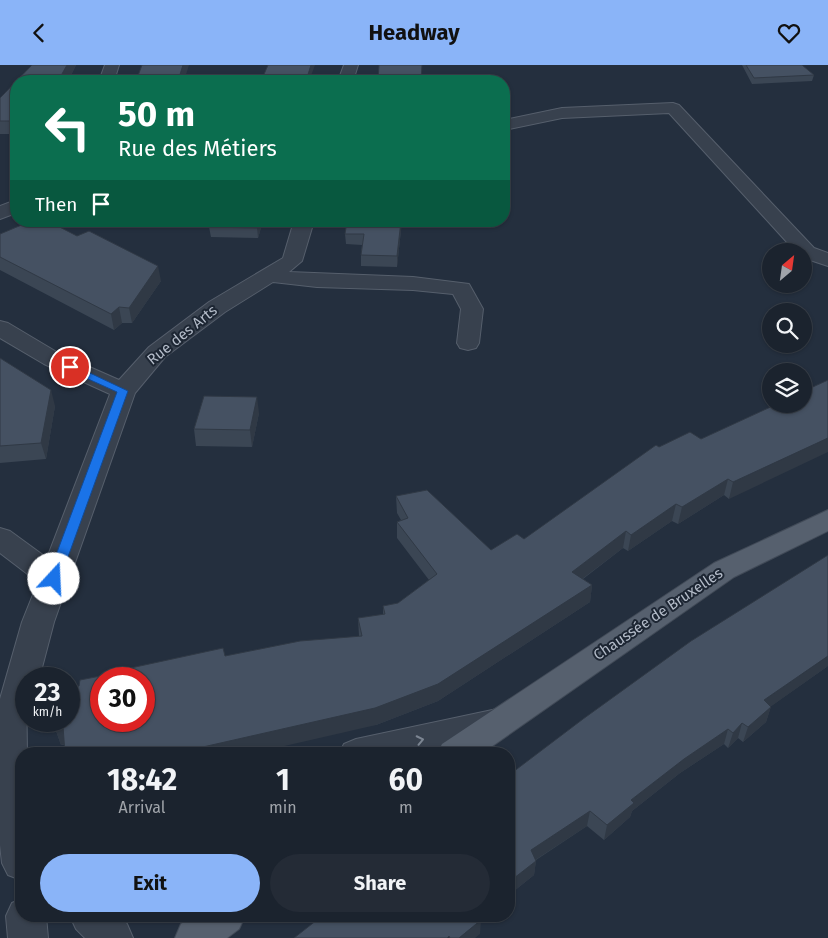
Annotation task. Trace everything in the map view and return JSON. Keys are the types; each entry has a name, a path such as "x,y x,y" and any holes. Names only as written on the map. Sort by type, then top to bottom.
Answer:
{"main road":[{"name":"Chaussée de Bruxelles","path":"464,747 724,570 828,519"},
{"path":"195,938 217,922"}],"street":[{"path":"510,124 562,113 673,108 807,252 828,261"},
{"name":"Rue des Arts","path":"15,828 9,727 38,622 123,391 157,352 217,307 292,261 302,227"},
{"path":"269,275 293,279 426,283 461,289 472,309 468,343"},
{"path":"0,328 52,359 123,391"},
{"path":"0,538 54,579"},
{"name":"Chaussée de Bruxelles","path":"388,747 497,723"},
{"path":"27,922 28,938"},
{"path":"96,922 113,938"}],"building":[{"path":"32,65 67,65 61,75 22,75"},
{"path":"142,65 183,65 180,75 138,75"},
{"path":"268,65 311,65 308,75 264,75"},
{"path":"379,65 422,65 421,75 378,75"},
{"path":"746,65 802,65 814,75 754,78"},
{"path":"10,87 10,121 0,121 0,98"},
{"path":"17,227 60,227 77,236 89,231 158,266 129,308 119,307 111,314 0,257 0,234"},
{"path":"209,227 257,227 257,228"},
{"path":"346,227 400,227 397,256 361,255 364,234 345,234"},
{"path":"0,358 51,390 41,443 0,446"},
{"path":"828,380 828,438 733,482 728,479 682,507 676,504 631,535 626,531 572,572 592,585 438,684 375,708 203,747 64,747 63,732 80,732 80,680 90,678 90,732 155,732 155,667 135,667 223,648 225,656 300,641 362,636 358,618 385,614 383,606 398,603 437,574 397,522 408,518 396,496 427,490 491,550 517,534 524,539 656,445 659,447 690,432 701,439 762,411 762,413 812,413 812,387"},
{"path":"204,396 257,397 250,430 194,429"},
{"path":"828,555 828,656 764,700 771,707 748,727 742,723 733,733 728,729 684,759 631,800 634,803 607,825 590,811 531,850 536,861 515,877 515,770 691,641"},
{"path":"314,922 479,922 459,938 450,938 449,936 447,938 294,938"}],"route":[{"path":"54,579 123,391 70,367"}]}
